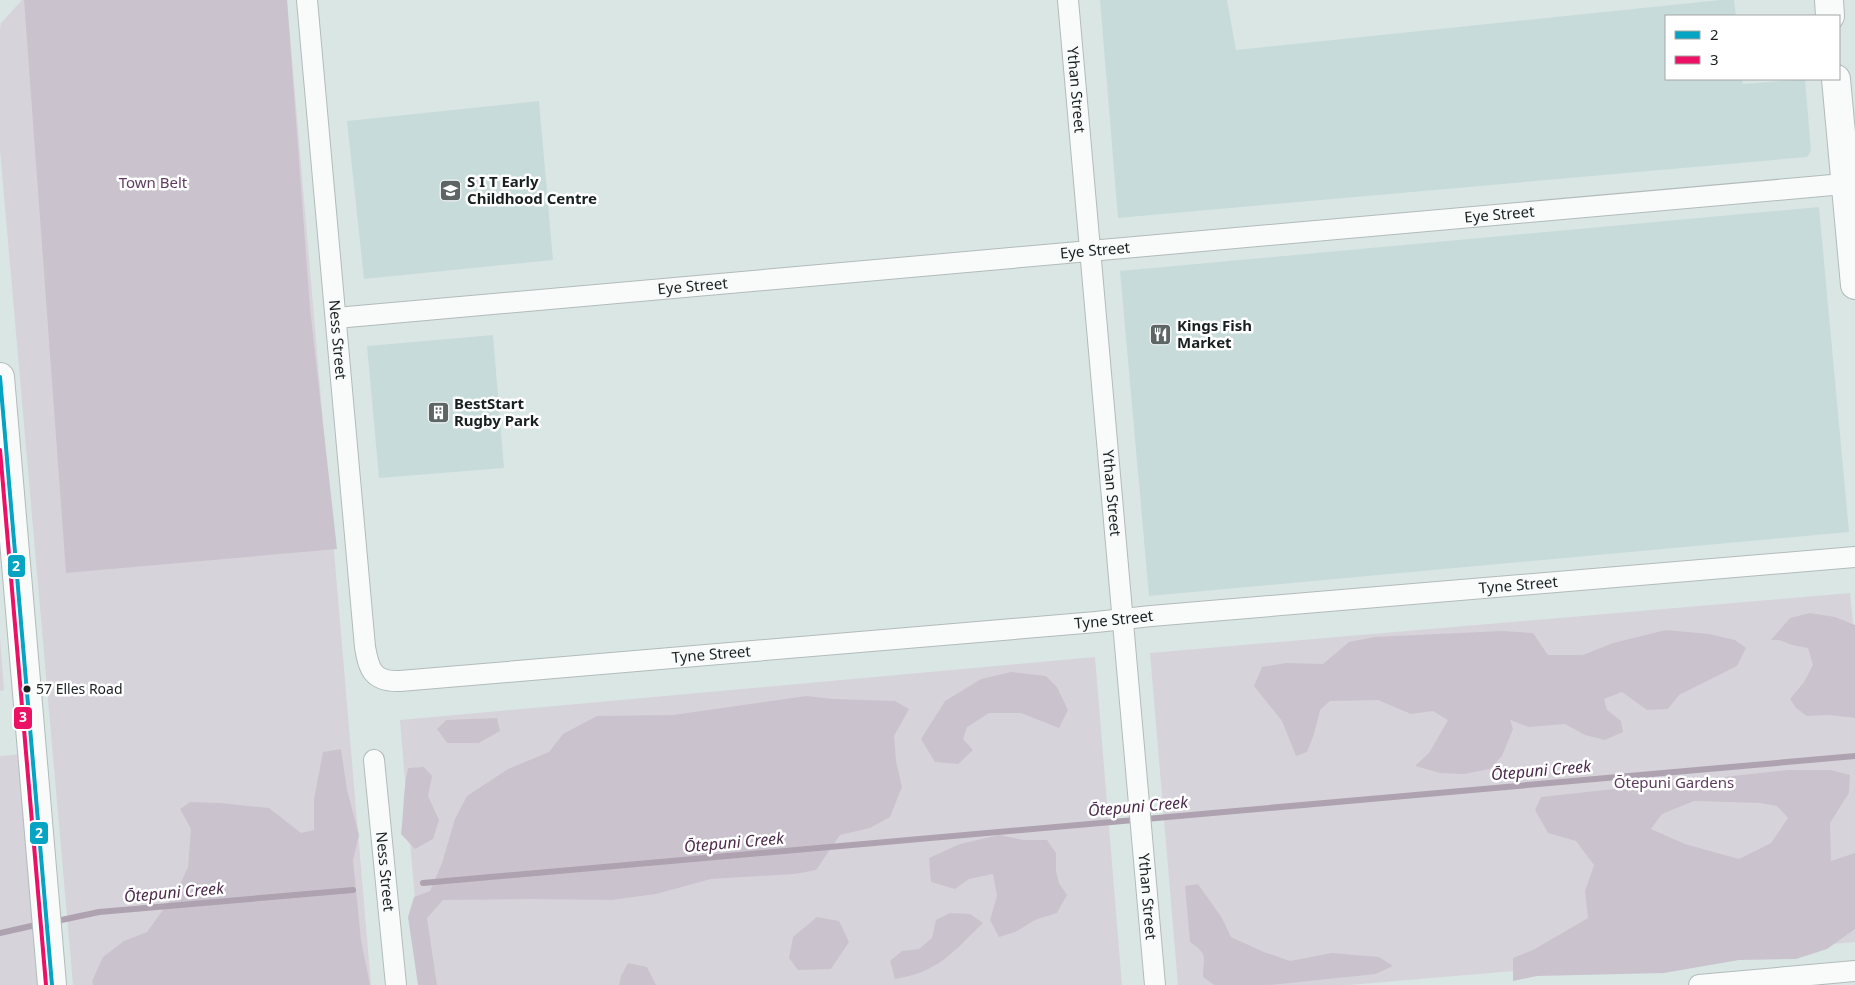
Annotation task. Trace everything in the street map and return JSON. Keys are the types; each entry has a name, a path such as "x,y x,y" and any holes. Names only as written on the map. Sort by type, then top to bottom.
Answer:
{"main road":[{"path":"1829,0 1830,15"},
{"path":"1836,80 1850,184 1855,286"},
{"path":"0,378 52,985"}],"street":[{"name":"Ness Street","path":"307,0 365,647 368,666 376,676"},
{"name":"Ythan Street","path":"1068,0 1155,985"},
{"name":"Eye Street","path":"336,318 1850,184"},
{"name":"Tyne Street","path":"376,676 388,681 400,681 1855,557"},
{"name":"Ness Street","path":"374,760 396,985"},
{"path":"1699,985 1855,971"}],"shaded area":[{"path":"1100,0 1227,0 1236,50 1734,0 1736,15 1665,15 1665,80 1742,80 1743,84 1805,80 1811,151 1807,157 1118,218"},
{"name":"S I T Early Childhood Centre","path":"539,101 553,260 364,279 347,121"},
{"path":"1819,207 1849,532 1149,596 1120,271"},
{"path":"493,335 504,468 379,478 367,346"}],"green space":[{"name":"Town Belt","path":"22,0 287,0 371,985 73,985 0,150 0,29 1,23"},
{"path":"24,0 287,0 310,308 337,549 66,573"},
{"name":"Ōtepuni Gardens","path":"1850,593 1855,641 1855,942 1349,985 1178,985 1150,653"},
{"path":"1810,613 1835,617 1855,625 1855,718 1829,715 1807,716 1796,708 1790,699 1804,682 1813,665 1808,648 1779,640 1771,640 1790,618"},
{"path":"1666,630 1709,634 1735,640 1746,648 1737,666 1679,695 1668,709 1647,710 1622,692 1604,699 1607,710 1621,721 1623,732 1605,740 1585,735 1565,724 1529,727 1510,720 1513,729 1502,756 1490,769 1464,774 1440,773 1415,766 1429,753 1448,720 1433,711 1411,714 1378,700 1330,701 1320,710 1307,752 1296,756 1282,721 1254,686 1262,667 1286,663 1323,664 1349,642 1374,637 1502,631 1533,633 1548,655 1583,655 1613,643"},
{"path":"0,638 4,690 0,691"},
{"path":"1095,657 1122,985 422,985 400,720"},
{"path":"1011,672 1046,676 1057,687 1068,710 1059,728 1021,713 989,713 967,727 963,739 973,750 958,764 935,762 921,739 945,701 981,679"},
{"path":"806,696 895,701 909,709 894,736 896,761 902,787 890,817 870,828 840,835 816,870 795,874 711,879 656,894 612,900 443,900 427,918 437,985 418,985 408,917 414,897 430,891 442,863 455,819 467,796 508,769 549,752 563,734 597,716 673,715"},
{"path":"497,718 500,731 479,743 447,743 437,729 446,720"},
{"path":"341,749 347,790 359,835 353,860 361,940 370,985 93,985 92,981 103,957 124,941 147,932 178,889 188,867 191,829 180,809 190,802 269,808 301,833 314,830 314,799 323,752"},
{"path":"23,754 44,985 0,985 0,756"},
{"path":"424,767 432,776 428,796 439,820 433,839 415,849 401,834 405,784 408,768"},
{"path":"1788,770 1831,770 1850,775 1849,793 1830,823 1831,861 1855,853 1855,929 1827,949 1796,959 1739,960 1664,973 1537,976 1513,981 1513,958 1533,950 1588,918 1585,891 1594,865 1576,841 1548,833 1535,810 1541,797","holes":["1694,801 1760,803 1777,806 1788,818 1771,843 1739,859 1685,844 1651,829 1662,814"]},
{"path":"999,835 1024,840 1047,840 1056,853 1056,871 1059,883 1067,895 1057,913 1035,920 1015,932 999,937 990,920 997,896 993,874 969,879 955,889 931,882 929,858 960,844"},
{"path":"1198,884 1222,918 1231,937 1264,952 1290,961 1332,953 1379,957 1393,966 1376,974 1269,985 1214,985 1203,977 1204,956 1190,942 1185,886"},
{"path":"950,913 970,914 983,923 954,952 934,966 910,976 895,979 890,961 902,951 919,949 932,938 936,920"},
{"path":"817,917 839,921 849,942 831,969 798,970 789,958 793,937"},
{"path":"628,963 647,967 656,985 619,985 621,976"}],"waterway":[{"name":"Ōtepuni Creek","path":"423,883 1855,756"},
{"name":"Ōtepuni Creek","path":"52,922 99,912 353,890"},
{"name":"Ōtepuni Creek","path":"0,933 40,924"}],"transit line":[{"name":"2","path":"0,377 52,985"},
{"name":"3","path":"0,450 46,985"}],"place":[{"name":"S I T Early Childhood Centre","path":"451,191"},
{"name":"Kings Fish Market","path":"1161,335"},
{"name":"BestStart Rugby Park","path":"438,413"},
{"name":"57 Elles Road","path":"27,689"}]}
